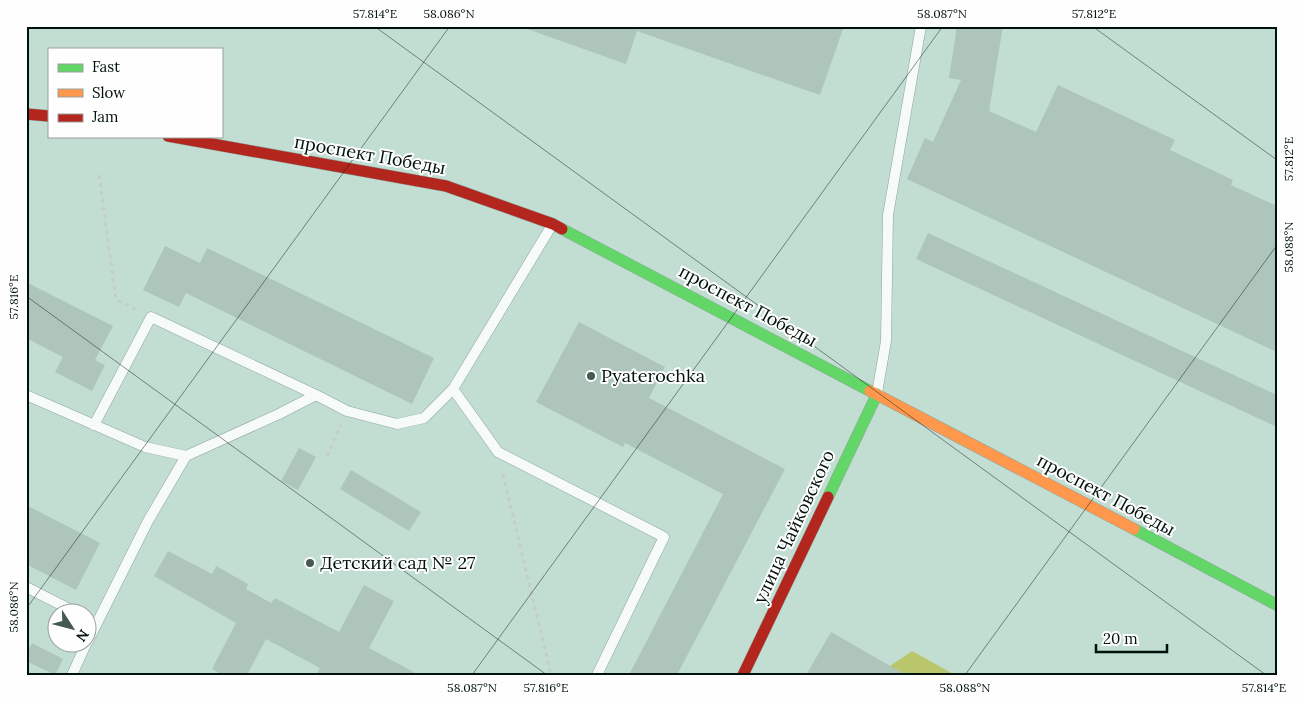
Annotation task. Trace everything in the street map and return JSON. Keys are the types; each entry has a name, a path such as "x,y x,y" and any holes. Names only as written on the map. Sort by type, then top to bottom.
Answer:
{"street":[{"path":"26,114 48,116"},
{"name":"проспект Победы","path":"179,138 446,186 553,224 1277,605"},
{"name":"улица Чайковского","path":"743,675 877,394"}],"lane":[{"path":"877,394 886,341 888,215 922,26"},
{"path":"94,425 151,317 347,411 398,424 424,418 453,389 553,224"},
{"path":"453,389 498,452 664,537 597,675"},
{"path":"26,395 145,447 186,456"},
{"path":"98,609 186,456 316,396"},
{"path":"26,587 59,604"},
{"path":"72,675 82,654"}],"path":[{"path":"99,175 116,300 151,317"},
{"path":"328,456 347,411"},
{"path":"498,452 551,675"}],"green space":[{"path":"912,651 955,675 885,675 890,666"}],"building":[{"path":"528,26 844,26 820,95 637,31 626,64 527,29"},
{"path":"957,26 1003,26 989,111 1036,132 1058,85 1175,140 1170,150 1233,180 1231,185 1277,206 1277,352 907,179 925,138 933,142 961,80 949,78"},
{"path":"928,233 1277,395 1277,427 916,259"},
{"path":"165,246 200,263 207,248 434,358 412,404 186,293 179,307 143,290"},
{"path":"26,282 113,326 95,360 105,365 92,391 55,372 63,357 26,338"},
{"path":"579,322 665,367 649,398 785,469 677,675 629,675 723,494 625,443 623,447 536,402"},
{"path":"299,448 316,457 298,490 281,481"},
{"path":"351,470 421,512 409,531 340,489"},
{"path":"26,505 100,543 76,590 26,564"},
{"path":"168,551 212,574 216,566 248,584 246,589 271,603 275,598 339,632 364,585 394,601 369,648 419,675 316,675 320,668 266,639 247,675 223,675 212,669 236,623 154,576"},
{"path":"831,632 906,675 806,675"},
{"path":"32,643 48,651 48,654 53,654 63,659 55,675 26,661 26,654"}],"traffic: fast":[{"path":"562,229 870,391"},
{"path":"828,497 877,394"},
{"path":"1134,529 1277,605"}],"traffic: slow":[{"path":"870,391 1134,529"}],"traffic: jam":[{"path":"26,114 48,116"},
{"path":"179,138 446,186 553,224 562,229"},
{"path":"743,675 828,497"}],"place":[{"name":"Pyaterochka","path":"591,376"},
{"name":"Детский сад № 27","path":"310,563"}]}
